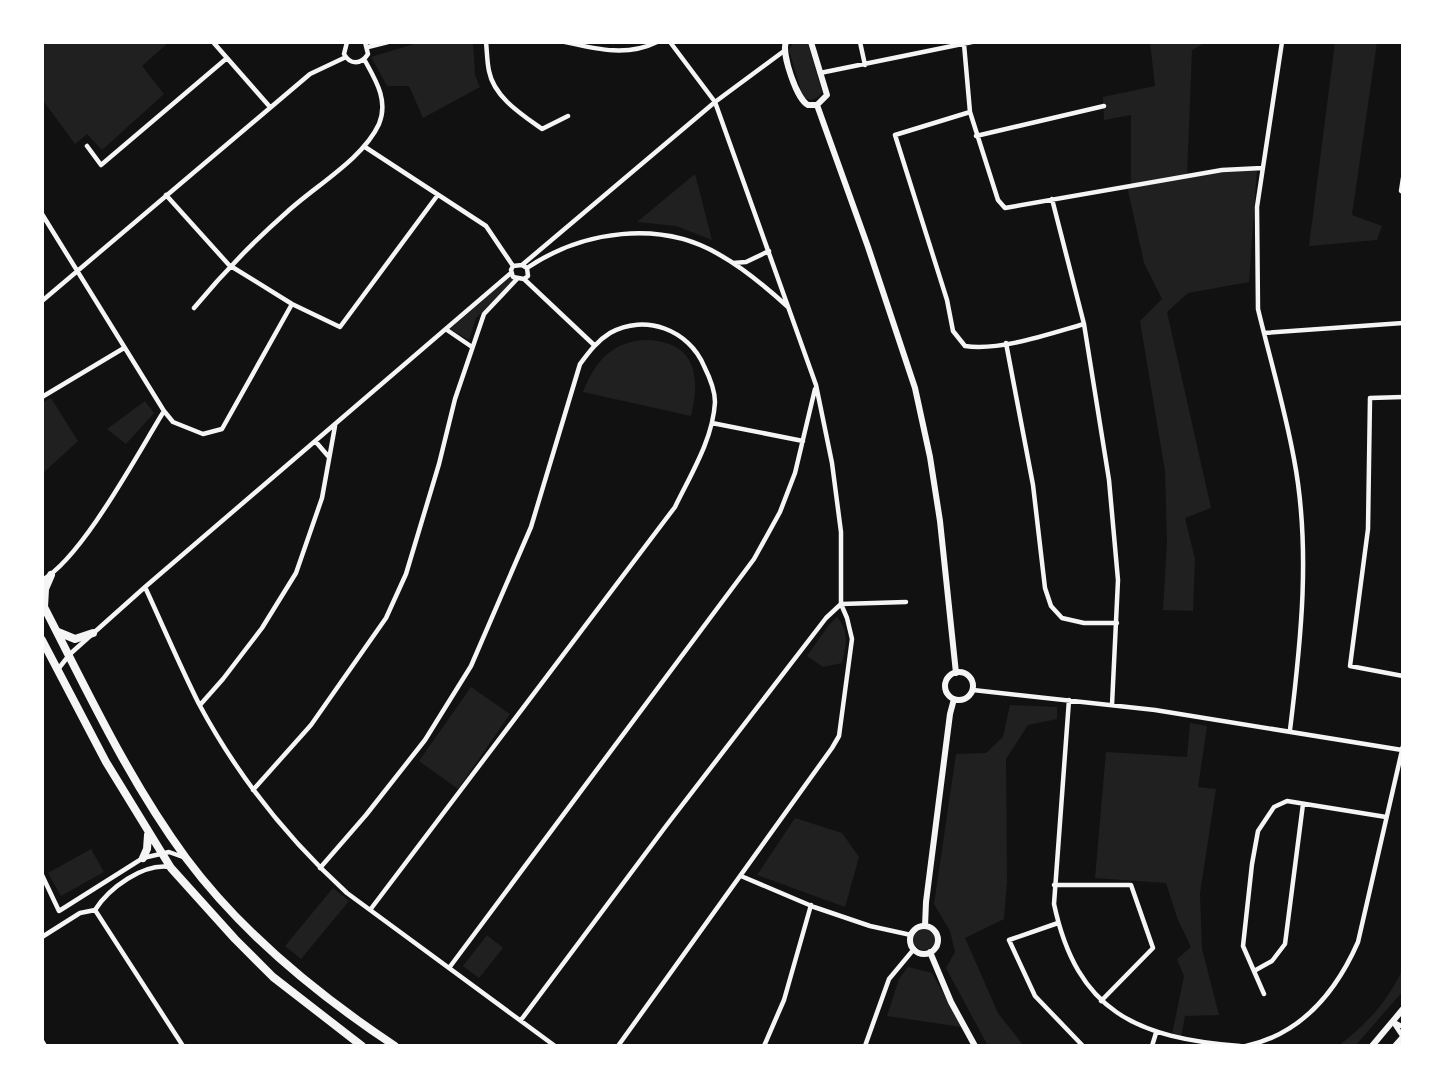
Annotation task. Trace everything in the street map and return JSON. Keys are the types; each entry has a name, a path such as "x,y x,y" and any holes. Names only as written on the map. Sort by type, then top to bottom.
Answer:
{"main road":[{"path":"51,575 45,589 43,605 119,754 188,860 247,927 313,987 388,1044"},
{"path":"56,630 75,639 93,633"},
{"path":"42,640 106,762 171,868 273,977 362,1046"},
{"path":"143,858 147,849 148,832"}],"street":[{"path":"213,42 270,107"},
{"path":"347,42 344,50 346,57 356,62 368,54 366,45 388,42"},
{"path":"486,42 489,73 499,94 520,114 542,129 568,116"},
{"path":"565,42 606,51 643,50 657,42"},
{"path":"618,1046 839,736 852,639 841,604 841,532 832,463 816,385 715,102 670,42"},
{"path":"786,42 784,51 800,98 808,105 817,105 827,95 811,42"},
{"path":"860,42 865,65"},
{"path":"820,73 972,42"},
{"path":"1282,42 1256,207 1258,309 1294,460 1303,546 1301,623 1290,730"},
{"path":"964,44 970,112 998,200 1005,208 1222,170 1262,168"},
{"path":"524,266 715,102 784,51"},
{"path":"42,301 310,74 346,57"},
{"path":"87,146 102,165 227,58"},
{"path":"194,308 229,265 288,211 365,147 380,122 382,92 364,59"},
{"path":"817,105 915,388 940,521 956,673"},
{"path":"976,136 1104,106"},
{"path":"970,112 895,135 947,300 953,331 965,346 979,348 1084,324"},
{"path":"58,670 70,654 145,587 511,274 513,266 486,226 365,147"},
{"path":"1403,178 1403,192"},
{"path":"166,195 229,265 292,304 340,327 437,196"},
{"path":"1052,199 1084,324 1109,480 1118,580 1112,705"},
{"path":"42,214 164,411 173,422 203,434 222,429 292,304"},
{"path":"42,229 50,225"},
{"path":"513,266 524,266 573,245 620,233 658,235 691,242 718,253 757,279 789,308"},
{"path":"733,263 746,262 769,251"},
{"path":"524,266 528,276 524,279"},
{"path":"511,274 517,279 524,279 594,345"},
{"path":"253,790 311,725 386,618 406,574 484,314 517,279"},
{"path":"1264,332 1403,323"},
{"path":"320,868 425,740 471,666 531,527 580,364 594,345 629,325 647,324 672,331 688,340 700,356 715,398 712,423 705,445 675,507 370,910"},
{"path":"447,330 472,347"},
{"path":"1006,343 1033,485 1045,588 1051,606 1062,618 1084,623 1117,623"},
{"path":"42,397 124,348"},
{"path":"449,968 733,589 780,512 795,473 816,385"},
{"path":"1403,397 1370,398 1368,529 1350,666 1403,676"},
{"path":"42,580 51,575 94,524 164,411"},
{"path":"712,423 803,441"},
{"path":"200,705 262,628 296,573 322,498 336,425"},
{"path":"316,442 328,456"},
{"path":"145,587 200,705 253,790 320,868 370,910 555,1046"},
{"path":"521,1020 666,826 827,618 841,604 906,602"},
{"path":"956,673 969,676 973,690 967,697 954,699 947,694 945,685 949,677 956,673"},
{"path":"973,690 1112,705 1402,748 1358,943 1333,989 1315,1010 1265,1042 1246,1046"},
{"path":"925,926 954,699"},
{"path":"1069,700 1054,904 1058,923 1074,964 1087,986 1122,1017 1156,1033 1177,1039 1240,1046"},
{"path":"1264,994 1243,946 1258,831 1274,807 1287,801 1386,817"},
{"path":"1254,971 1272,961 1285,944 1303,804"},
{"path":"42,875 59,911 143,858 169,852 188,860"},
{"path":"42,937 80,913 96,910 110,892 141,873 157,867 171,868"},
{"path":"741,876 870,926 911,934"},
{"path":"1054,885 1131,885 1153,948 1101,1001"},
{"path":"764,1046 784,1000 811,905"},
{"path":"96,910 183,1046"},
{"path":"1058,923 1009,940 1035,996 1083,1046"},
{"path":"925,926 933,930 938,937 937,946 923,954 914,949 910,942 911,934 917,928 925,926"},
{"path":"865,1046 888,979 914,949"},
{"path":"930,952 951,1002 975,1046"},
{"path":"1372,1046 1403,1009"},
{"path":"1393,1022 1403,1027"},
{"path":"1393,1022 1403,1037 1395,1046"},
{"path":"1152,1046 1156,1033"},
{"path":"42,1041 45,1046"}],"shaded area":[{"path":"42,42 169,42 142,66 164,94 102,150 87,134 75,144 42,99"},
{"path":"473,42 475,75 480,87 423,118 409,86 387,86 371,57 414,44"},
{"path":"794,42 808,44 822,92 817,98 810,100 803,97 789,50"},
{"path":"1150,42 1207,42 1192,50 1187,176 1222,170 1257,169 1249,282 1188,293 1167,312 1211,508 1185,518 1195,559 1193,611 1163,610 1167,541 1165,471 1140,321 1162,299 1144,263 1127,186 1131,185 1131,115 1104,120 1103,97 1155,86"},
{"path":"1335,42 1377,42 1352,215 1382,226 1377,240 1309,246"},
{"path":"695,174 712,240 676,226 637,222"},
{"path":"511,276 514,280 476,318 469,340 450,329"},
{"path":"645,340 675,346 684,353 694,374 691,416 583,392 606,355 623,345"},
{"path":"51,398 78,441 42,474 42,403"},
{"path":"145,401 154,413 126,444 107,429"},
{"path":"837,617 845,634 846,645 842,663 823,667 807,656"},
{"path":"471,687 510,714 458,789 419,761"},
{"path":"1010,705 1057,707 1057,719 1028,725 1006,759 1007,881 1004,919 965,938 998,1013 1024,1046 988,1046 946,968 955,952 950,931 934,904 956,754 986,753 1003,737"},
{"path":"1190,723 1207,726 1198,787 1216,789 1200,893 1202,949 1219,1015 1185,1016 1181,1037 1172,1035 1184,976 1177,959 1191,947 1178,920 1166,883 1095,878 1106,752 1187,757"},
{"path":"795,818 842,833 859,857 845,907 757,875"},
{"path":"91,849 104,872 61,896 48,873"},
{"path":"333,888 349,901 301,959 285,946"},
{"path":"924,928 932,931 935,939 932,947 924,950 916,947 913,939 916,931"},
{"path":"487,935 503,948 479,978 463,966"},
{"path":"908,967 932,973 962,1027 887,1016 899,979"},
{"path":"1403,968 1403,991 1355,1046 1338,1046 1376,1011"}]}
